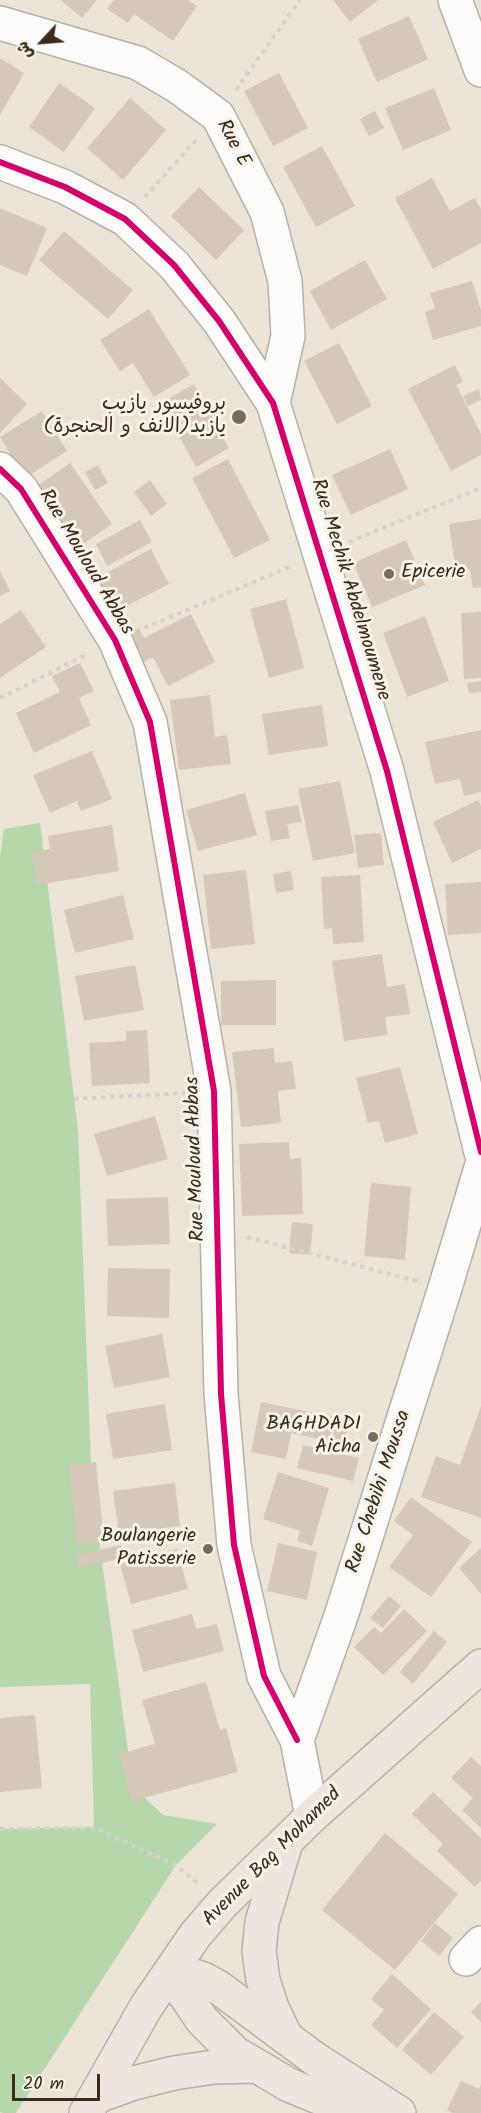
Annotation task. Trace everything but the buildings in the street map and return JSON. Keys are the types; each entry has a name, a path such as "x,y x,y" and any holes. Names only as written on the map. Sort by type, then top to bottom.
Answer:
{"main road":[{"name":"Avenue Bag Mohamed","path":"90,2105 146,2007 196,1934 225,1900 312,1816 481,1666"},
{"path":"286,1841 262,1922 260,1951 263,1980 272,2008 286,2036"},
{"path":"172,1969 203,1979 218,1987 345,2080 399,2113"},
{"path":"172,1969 185,1995 202,2020 235,2053 289,2085 357,2113"},
{"path":"90,2105 134,2083 174,2073 214,2067 255,2066"}],"street":[{"path":"455,0 481,70"},
{"name":"Rue E","path":"0,23 138,63 177,86 218,116 267,212 285,281 288,336 273,403"},
{"name":"Rue Mechik Abdelmoumene","path":"0,162 65,187 125,219 174,265 219,321 273,403 387,771 481,1152"},
{"name":"Rue Mouloud Abbas","path":"0,469 21,489 115,640 150,722 214,1091 221,1394 234,1545 264,1676 297,1740"},
{"name":"Rue Chebihi Moussa","path":"297,1740 341,1616 481,1167"},
{"path":"297,1740 312,1816"}],"path":[{"path":"0,698 115,640 481,488"},
{"path":"75,1100 214,1091"},
{"path":"217,1229 445,1288"},
{"path":"0,1829 94,1828 176,1865"}],"green space":[{"path":"40,823 78,1130 92,1490 133,1787 163,1815 217,1824 176,1865 16,2113 3,2113 0,2112 0,1829 94,1827 90,1684 0,1687 0,857 4,829"}],"cycle path":[{"path":"0,162 65,187 125,219 174,265 219,321 273,403 387,771 481,1152"},
{"path":"0,469 21,489 115,640 150,722 214,1091 221,1394 234,1545 264,1676 297,1740"}],"place":[{"name":"بروفيسور يازيب يازيد(الانف و الحنجرة)","path":"239,417"},
{"name":"Epicerie","path":"389,574"},
{"name":"BAGHDADI Aicha","path":"373,1437"},
{"name":"Boulangerie Patisserie","path":"208,1549"}]}
